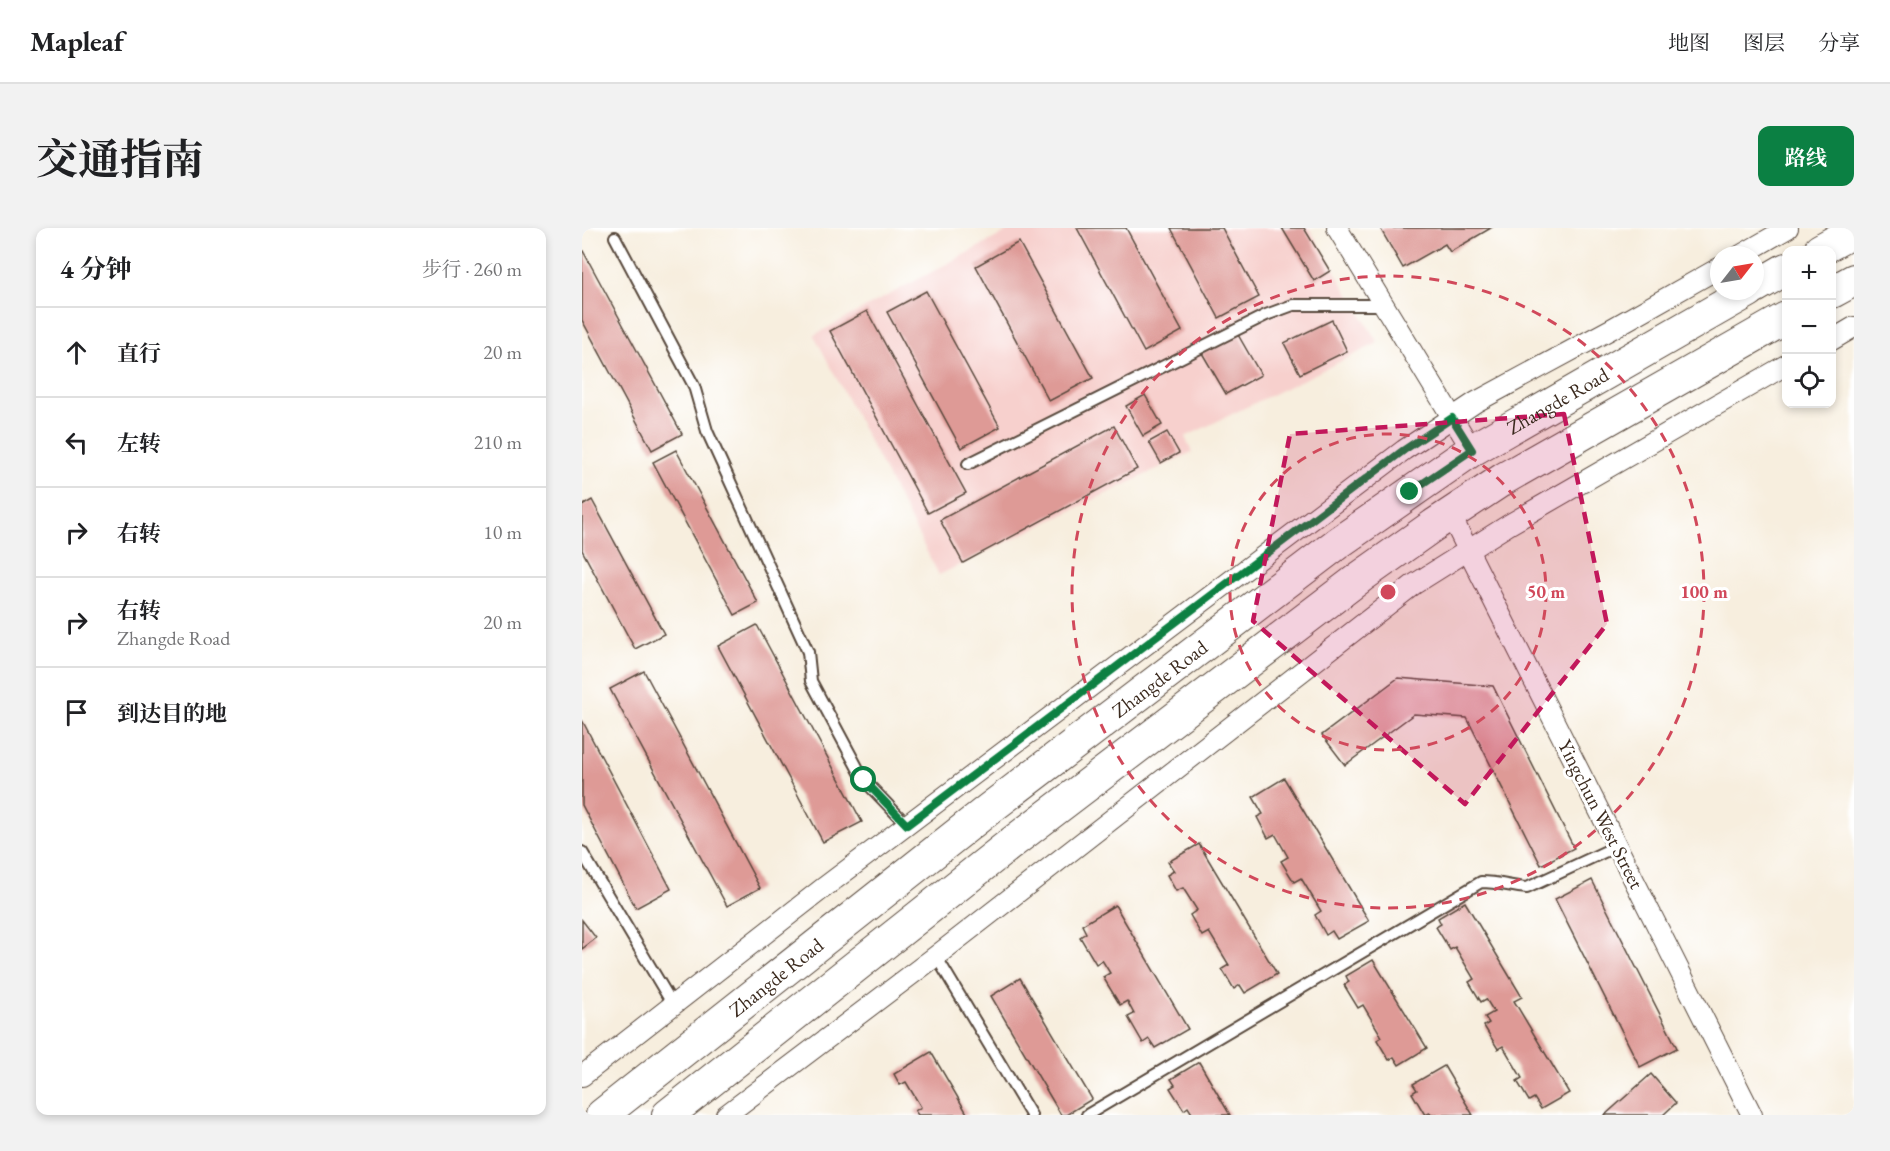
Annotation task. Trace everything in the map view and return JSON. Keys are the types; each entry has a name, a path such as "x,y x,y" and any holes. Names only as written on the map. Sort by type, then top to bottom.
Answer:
{"main road":[{"path":"1827,246 1854,231"},
{"path":"1764,282 1782,271"},
{"path":"1836,290 1854,280"},
{"name":"Zhangde Road","path":"602,1115 989,809 1338,543 1472,450 1733,300"},
{"name":"Zhangde Road","path":"669,1115 1014,841 1362,576 1450,514 1544,455 1782,320"}],"street":[{"path":"1337,228 1472,450"},
{"path":"1757,246 1788,228"},
{"path":"582,1076 907,825 1404,450 1476,402 1710,272"},
{"path":"1836,338 1854,327"},
{"path":"726,1115 936,956 1413,585 1468,549 1782,367"},
{"name":"Yingchun West Street","path":"1450,514 1752,1115"}],"lane":[{"path":"615,237 694,386 707,431 808,652 811,681 864,780 907,825"},
{"path":"968,464 1266,315 1293,305 1384,305"},
{"path":"1087,1115 1481,882 1499,882 1527,888 1617,846"},
{"path":"582,852 673,1005"},
{"path":"936,956 1031,1115"}],"highlighted area":[{"path":"1564,414 1607,624 1465,804 1253,621 1290,434"}],"shaded area":[{"path":"1014,228 1309,228 1378,343 1185,437 1192,452 939,575 814,335"}],"building":[{"path":"1077,228 1126,228 1182,331 1144,352"},
{"path":"1171,228 1222,228 1259,297 1219,318"},
{"path":"1282,228 1304,228 1330,271 1314,281"},
{"path":"1380,228 1491,228 1450,252 1445,244 1403,268"},
{"path":"1019,242 1093,378 1049,401 976,266"},
{"path":"582,249 682,434 652,450 582,320"},
{"path":"926,291 1000,427 961,448 887,312"},
{"path":"867,311 966,493 928,513 830,331"},
{"path":"1332,320 1347,351 1300,374 1284,343"},
{"path":"1237,333 1261,375 1226,394 1202,353"},
{"path":"1145,395 1162,425 1143,436 1126,406"},
{"path":"1114,426 1137,469 963,563 940,520"},
{"path":"1167,432 1179,453 1161,463 1149,442"},
{"path":"676,450 758,603 735,615 653,462"},
{"path":"592,500 664,634 635,649 582,550 582,506"},
{"path":"757,625 862,822 823,842 718,646"},
{"path":"644,671 760,888 727,906 610,689"},
{"path":"1398,678 1493,686 1574,848 1541,865 1467,718 1414,714 1345,765 1322,735"},
{"path":"582,720 671,889 636,908 582,805"},
{"path":"1284,778 1369,921 1337,939 1332,931 1326,935 1315,915 1321,911 1301,878 1294,882 1281,861 1288,857 1275,834 1268,838 1257,817 1263,814 1253,797"},
{"path":"1199,844 1277,974 1245,993 1240,985 1234,989 1222,969 1229,965 1209,932 1202,936 1190,915 1197,910 1183,888 1176,891 1167,875 1174,871 1168,862"},
{"path":"1592,880 1677,1048 1640,1067 1555,899"},
{"path":"1465,902 1522,997 1514,1001 1569,1093 1541,1109 1534,1098 1529,1101 1517,1081 1522,1078 1503,1046 1498,1049 1484,1026 1489,1023 1485,1017 1494,1012 1486,999 1481,1002 1469,982 1474,979 1455,947 1450,950 1436,927 1441,924 1438,918"},
{"path":"1115,905 1188,1029 1155,1048 1149,1039 1143,1043 1128,1017 1134,1014 1127,1001 1120,1005 1103,977 1110,973 1102,960 1096,964 1080,937 1086,933 1082,925"},
{"path":"582,920 596,938 582,949"},
{"path":"1373,960 1427,1048 1399,1065 1394,1057 1389,1060 1377,1040 1382,1037 1363,1005 1358,1008 1344,985 1349,982 1346,976"},
{"path":"1020,978 1092,1099 1066,1115 1061,1115 991,996"},
{"path":"931,1052 968,1115 918,1115 915,1111 921,1107 906,1082 900,1085 894,1074"},
{"path":"1199,1062 1230,1115 1193,1115 1188,1107 1184,1110 1170,1088 1175,1085 1171,1079"},
{"path":"1444,1066 1473,1115 1431,1115 1430,1113 1425,1115 1412,1093 1417,1090 1413,1084"},
{"path":"1651,1074 1676,1103 1663,1115 1605,1115"}],"route":[{"path":"864,780 907,825 1404,450 1452,418 1472,450 1410,492"}]}
